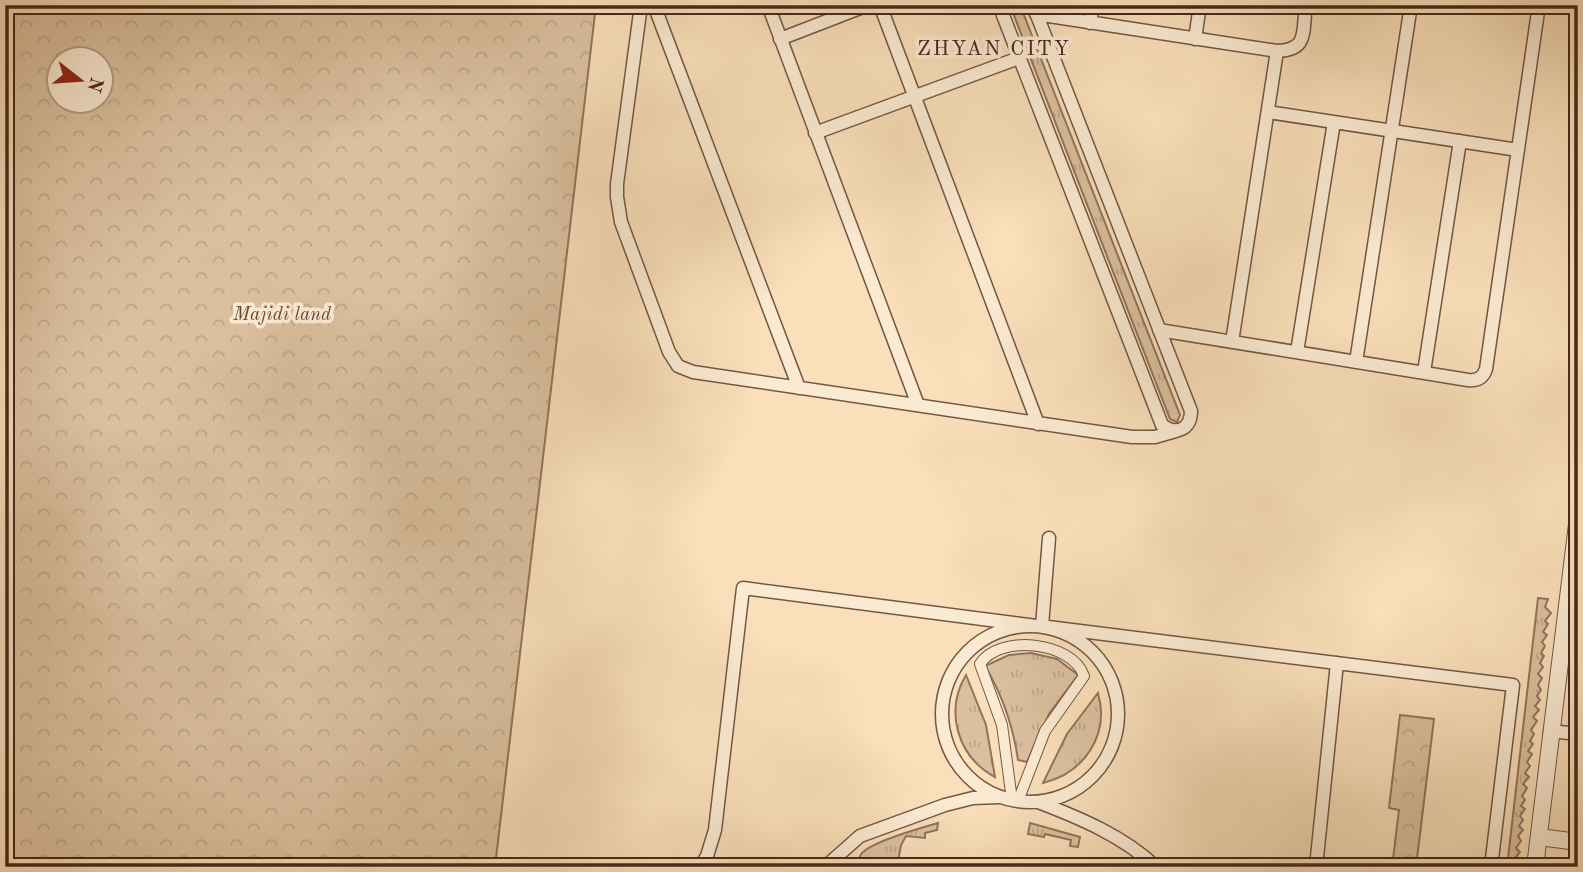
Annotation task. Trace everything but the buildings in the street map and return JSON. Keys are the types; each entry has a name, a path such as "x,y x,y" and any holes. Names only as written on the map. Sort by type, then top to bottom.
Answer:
{"street":[{"path":"640,5 617,197 621,222 671,357 678,366 688,371 1143,438 1177,431 1186,426 1191,411 1034,10"},
{"path":"654,5 799,388"},
{"path":"768,5 918,405"},
{"path":"780,39 868,5"},
{"path":"880,5 1038,424"},
{"path":"999,5 1162,425 1177,431"},
{"path":"1090,23 1093,5"},
{"path":"1195,39 1200,5"},
{"path":"1034,10 1090,23 1292,51 1301,41 1306,5"},
{"path":"1356,362 1411,5"},
{"path":"1159,330 1472,380 1480,378 1485,373 1539,5"},
{"path":"1231,342 1277,51"},
{"path":"815,133 1019,58"},
{"path":"1268,112 1518,150"},
{"path":"1297,352 1334,122"},
{"path":"1424,372 1460,141"},
{"path":"1542,867 1535,866 1550,731 1571,624 1578,517"},
{"path":"1042,626 1049,538"},
{"path":"700,867 707,856 715,830 743,588 1513,685 1491,867"},
{"path":"1010,799 983,789 967,775 954,758 943,729 943,699 951,676 968,651 988,636 1011,628 1042,626 1072,636 1093,652 1108,673 1117,698 1117,724 1110,750 1096,772 1076,789 1060,797 1036,802"},
{"path":"1035,645 1052,649 1067,658 1082,671 1083,676 1045,731 1010,799 1002,725 980,664 1001,649 1035,645"},
{"path":"1316,867 1337,663"},
{"path":"1550,731 1578,734"},
{"path":"958,802 969,794 971,784 967,775"},
{"path":"1076,789 1071,797 1071,807 1080,818"},
{"path":"825,867 860,836 973,798 1036,802 1080,818 1139,851 1156,867"},
{"path":"1539,837 1578,842"}],"green space":[{"name":"Majidi land","path":"5,5 596,5 495,867 5,867"},
{"path":"1010,5 1020,5 1180,415 1177,422 1170,419"},
{"path":"1538,598 1548,599 1545,607 1551,613 1545,621 1548,624 1543,632 1547,635 1542,642 1545,646 1540,663 1543,667 1538,674 1542,678 1538,685 1541,690 1537,696 1540,700 1535,706 1539,710 1533,717 1537,721 1531,730 1534,734 1530,741 1533,744 1528,751 1532,754 1527,762 1530,766 1525,773 1529,777 1523,784 1527,788 1522,796 1525,800 1521,806 1525,809 1520,816 1523,820 1519,826 1523,830 1518,836 1521,841 1516,848 1520,852 1515,858 1519,863 1515,867 1507,867"},
{"path":"1031,653 1057,659 1078,675 1049,714 1027,762 1018,760 1006,711 985,666 1009,655"},
{"path":"966,675 986,725 995,777 972,758 958,732 956,704"},
{"path":"1098,693 1100,723 1090,750 1071,771 1043,783 1067,734"},
{"path":"1400,715 1434,719 1416,867 1392,867 1399,810 1389,808"},
{"path":"938,823 937,830 925,833 925,838 906,836 901,845 897,867 858,862 862,853 878,843"},
{"path":"1030,823 1080,837 1078,847 1070,846 1071,840 1045,834 1044,837 1028,834"}],"district":[{"name":"ZHYAN CITY","path":"994,48"}]}
